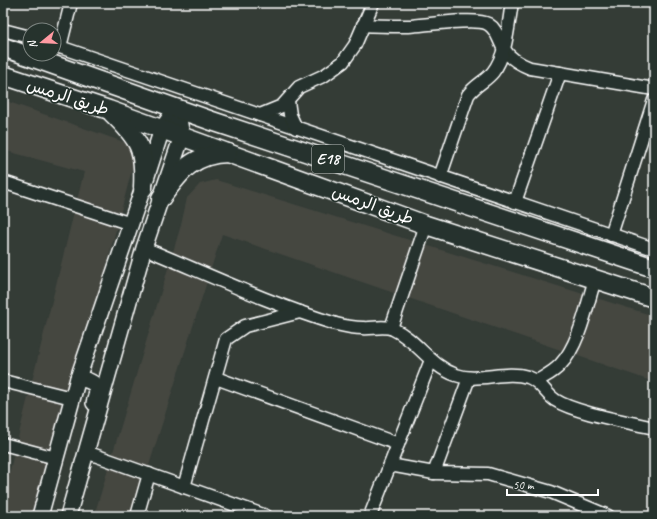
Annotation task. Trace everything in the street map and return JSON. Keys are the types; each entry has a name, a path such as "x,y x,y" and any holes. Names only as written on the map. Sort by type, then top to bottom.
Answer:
{"highway":[{"name":"طريق الرمس","path":"3,47 174,109 654,268"},
{"name":"طريق الرمس","path":"3,75 182,136 426,225 654,298"},
{"path":"108,110 132,133 139,143 145,166 144,188"},
{"path":"161,198 176,177 191,163 209,155 228,153"}],"main road":[{"path":"40,516 78,378 144,188 162,129 174,109"},
{"path":"68,516 144,248 182,136 181,125 174,109"},
{"path":"78,378 93,383 98,392 83,439 86,452"}],"street":[{"path":"62,31 71,3"},
{"path":"260,115 275,110 288,101 299,87 325,75 343,62 354,45 373,3"},
{"path":"440,177 468,95 493,71 504,48 512,3"},
{"path":"363,25 407,26 480,21 486,23 496,32 510,57 520,64 530,68 654,89"},
{"path":"3,30 22,35"},
{"path":"62,48 654,249"},
{"path":"515,202 560,73"},
{"path":"611,235 654,100"},
{"path":"288,101 290,115 296,128"},
{"path":"3,182 131,224"},
{"path":"391,328 426,225"},
{"path":"144,248 300,312 338,324 361,328 391,328 414,344 442,369 456,375 469,378 494,375 516,375 527,377 537,382 555,400 573,408 654,428"},
{"path":"537,382 559,366 568,356 576,338 595,279"},
{"path":"184,487 226,339 233,332 245,326 300,312"},
{"path":"370,516 431,360"},
{"path":"216,378 398,444"},
{"path":"434,473 469,378"},
{"path":"3,381 72,398"},
{"path":"3,444 56,458"},
{"path":"86,452 266,516"},
{"path":"390,465 434,473 462,472 488,474 551,492 608,516"},
{"path":"137,516 149,474"}],"shaded area":[{"path":"3,100 138,147 40,516 3,516 3,498 84,172 3,150"},
{"path":"216,180 654,316 654,382 222,234 133,516 94,516 181,225 187,198 200,184"}]}
